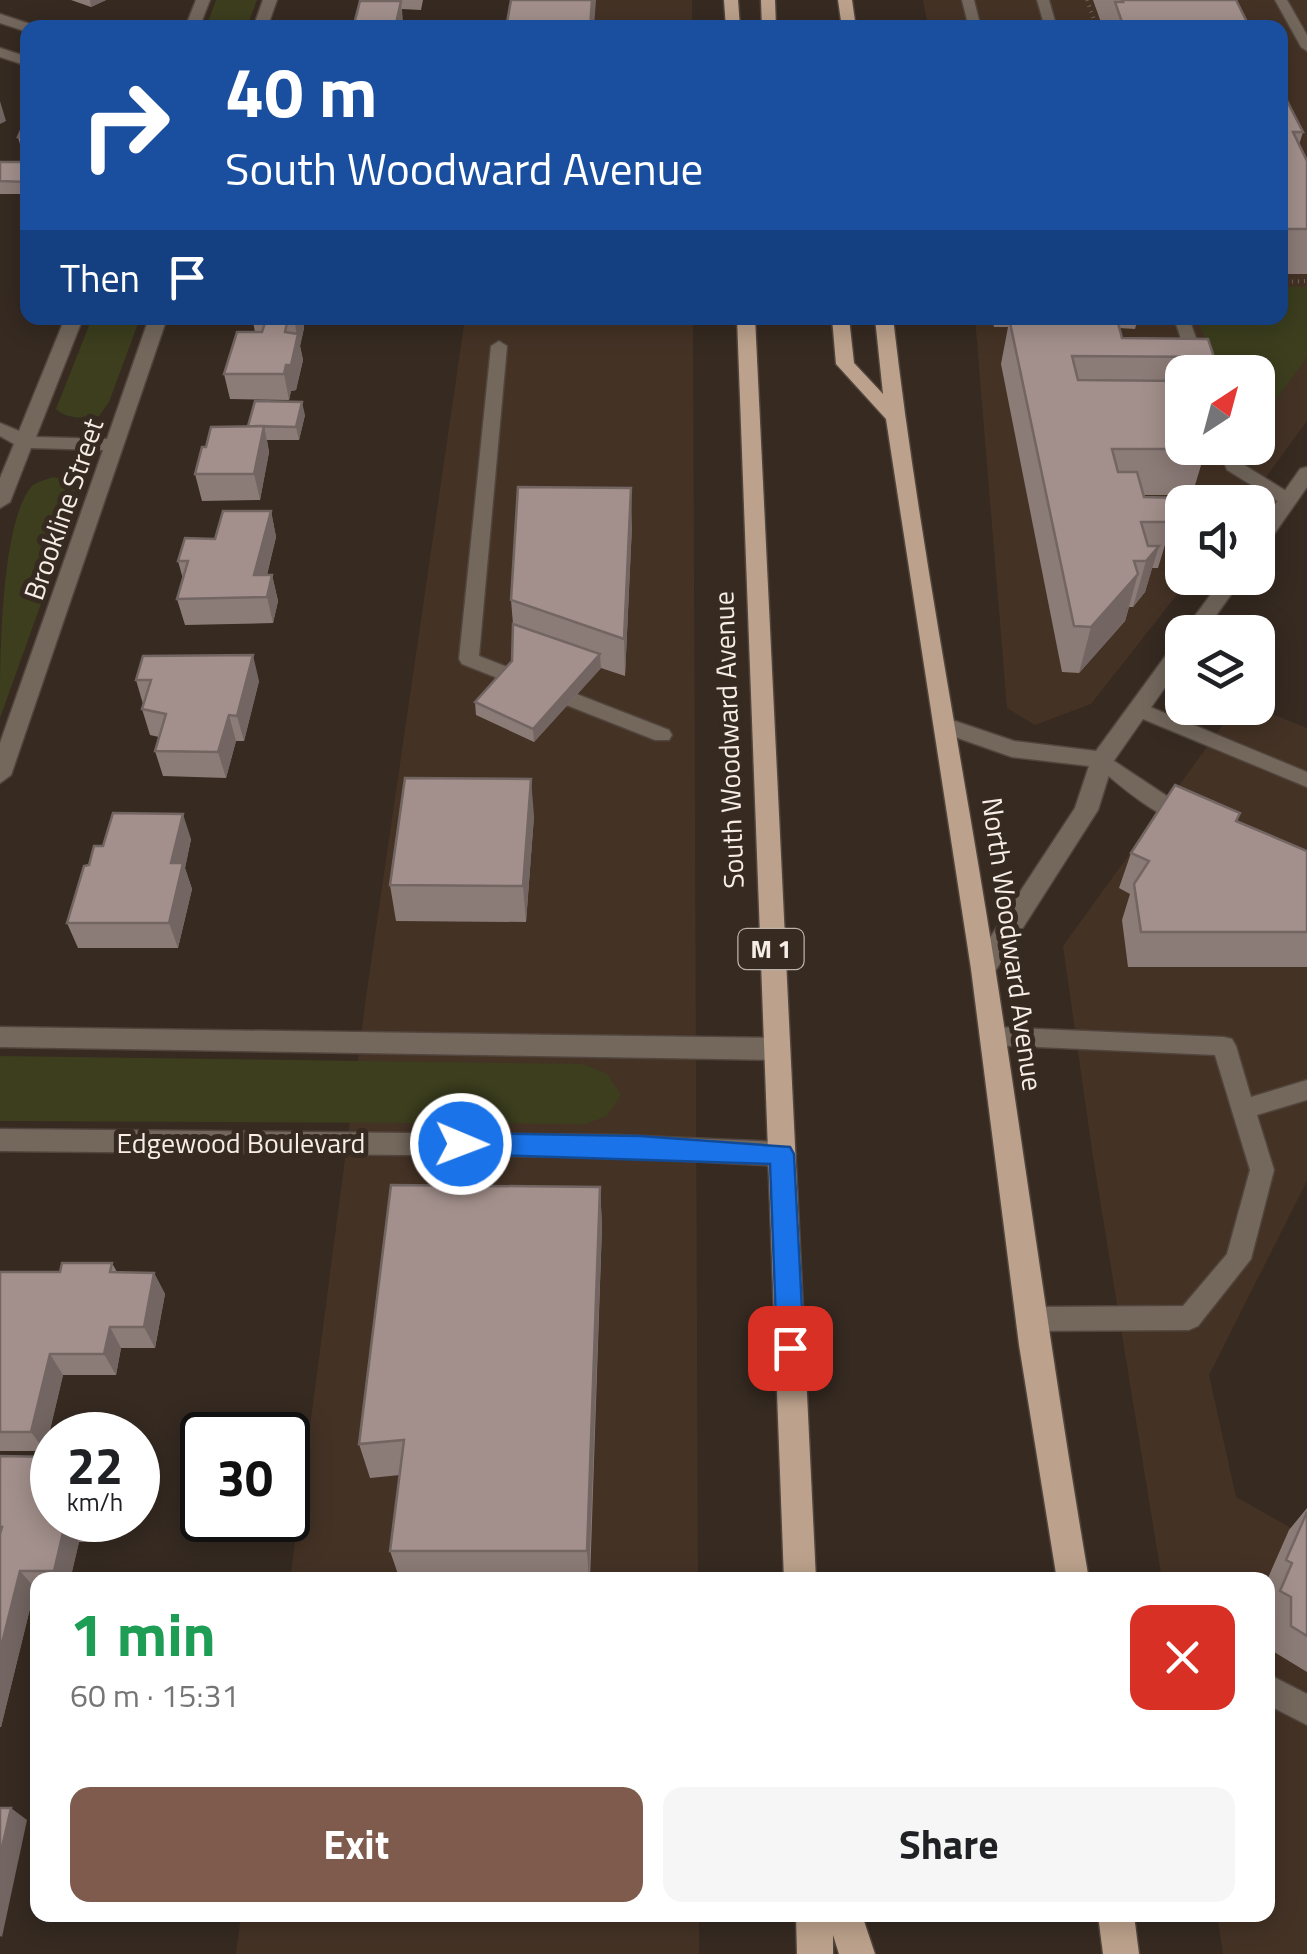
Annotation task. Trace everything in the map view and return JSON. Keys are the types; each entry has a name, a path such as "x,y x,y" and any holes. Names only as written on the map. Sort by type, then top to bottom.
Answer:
{"main road":[{"name":"South Woodward Avenue","path":"746,325 800,1572"},
{"path":"841,325 845,364 895,418"},
{"name":"North Woodward Avenue","path":"885,325 895,418 946,726 1031,1319 1072,1572"},
{"path":"814,1922 815,1954"},
{"path":"846,1922 856,1954"},
{"path":"1117,1922 1121,1954"}],"street":[{"name":"Brookline Street","path":"0,502 71,325"},
{"name":"Brookline Street","path":"0,775 156,325"},
{"path":"0,429 25,442 114,445"},
{"path":"1275,519 1307,473"},
{"path":"983,969 1086,810 1102,760 1165,671"},
{"path":"946,726 1012,749 1102,760"},
{"path":"0,1037 775,1049"},
{"name":"Edgewood Boulevard","path":"0,1140 616,1146 782,1154"}],"lane":[{"path":"1281,0 1307,48"},
{"path":"1183,325 1194,355"},
{"path":"499,346 469,660 662,735"},
{"path":"1234,465 1288,500"},
{"path":"1138,708 1307,780"},
{"path":"1102,760 1158,803 1209,826"},
{"path":"992,1036 1224,1046 1262,1170 1238,1259 1188,1318 1031,1319"},
{"path":"1243,1108 1307,1090"},
{"path":"1275,1693 1307,1710"}],"shaded area":[{"path":"511,0 692,0 692,20 508,20"},
{"path":"923,0 1307,0 1307,421 1275,465 1275,355 1165,355 1165,465 1275,465 1260,485 1165,485 1165,595 1177,595 1091,704 1035,725 1007,708 976,325 1288,325 1288,20 927,20"},
{"path":"464,325 693,325 698,1572 291,1572 295,1542 310,1542 310,1427 367,990"},
{"path":"1275,715 1307,728 1307,1181 1209,1375 1236,1497 1307,1537 1307,1954 1223,1954 1218,1922 1275,1922 1275,1572 1161,1572 1063,946 1223,725 1275,725"},
{"path":"240,1922 699,1922 699,1954 236,1954"}],"green space":[{"path":"216,0 257,0 250,20 209,20"},
{"path":"1288,287 1307,287 1307,357 1275,401 1275,355 1211,355 1200,325 1288,325"},
{"path":"89,325 137,325 109,402 99,416 71,417 56,409"},
{"path":"53,477 78,483 80,495 0,718 4,595 14,530 21,504 32,486"},
{"path":"0,1056 583,1064 607,1074 621,1095 607,1116 586,1124 0,1121"}],"building":[{"path":"511,0 592,0 591,20 507,20"},
{"path":"1236,0 1246,20 1121,20 1115,2"},
{"path":"360,1 401,1 397,20 355,20"},
{"path":"1288,103 1303,132 1293,132 1307,161 1307,229 1288,229"},
{"path":"0,162 20,162 20,182 0,181"},
{"path":"264,325 287,325 285,332 298,334 291,365 286,365 284,374 224,374 237,332 262,332"},
{"path":"1010,325 1119,325 1122,338 1208,339 1213,355 1072,356 1078,380 1165,381 1165,449 1112,449 1118,472 1137,472 1144,497 1165,498 1165,522 1141,522 1148,546 1159,546 1146,561 1134,561 1138,574 1091,627 1074,626"},
{"path":"255,401 302,402 296,427 248,426"},
{"path":"264,426 254,474 195,474 211,427"},
{"path":"518,487 631,488 624,639 511,600"},
{"path":"223,511 271,511 254,575 272,575 267,597 177,599 188,561 178,561 185,538 215,539"},
{"path":"513,624 600,654 533,729 475,702 512,661"},
{"path":"253,655 237,716 229,715 218,752 155,751 166,714 142,709 151,680 136,680 143,656"},
{"path":"405,778 531,779 523,886 390,885"},
{"path":"1175,785 1240,813 1236,821 1307,851 1307,932 1141,932 1134,884 1149,861 1131,853"},
{"path":"113,813 183,814 171,863 183,863 169,923 67,923 84,866 89,865 94,846 103,846"},
{"path":"391,1185 600,1187 587,1551 390,1551 404,1440 359,1444"},
{"path":"62,1263 112,1263 110,1272 154,1273 144,1327 110,1327 104,1354 50,1354 36,1412 30,1412 30,1432 0,1432 0,1272 60,1272"},
{"path":"0,1456 30,1457 30,1542 61,1542 54,1571 20,1571 0,1651 2,1527"},
{"path":"1307,1512 1307,1636 1291,1626 1291,1597 1280,1591 1292,1563 1286,1560"},
{"path":"0,1808 11,1808 0,1856"}],"route":[{"path":"461,1144 640,1146 782,1154 790,1348"}]}
